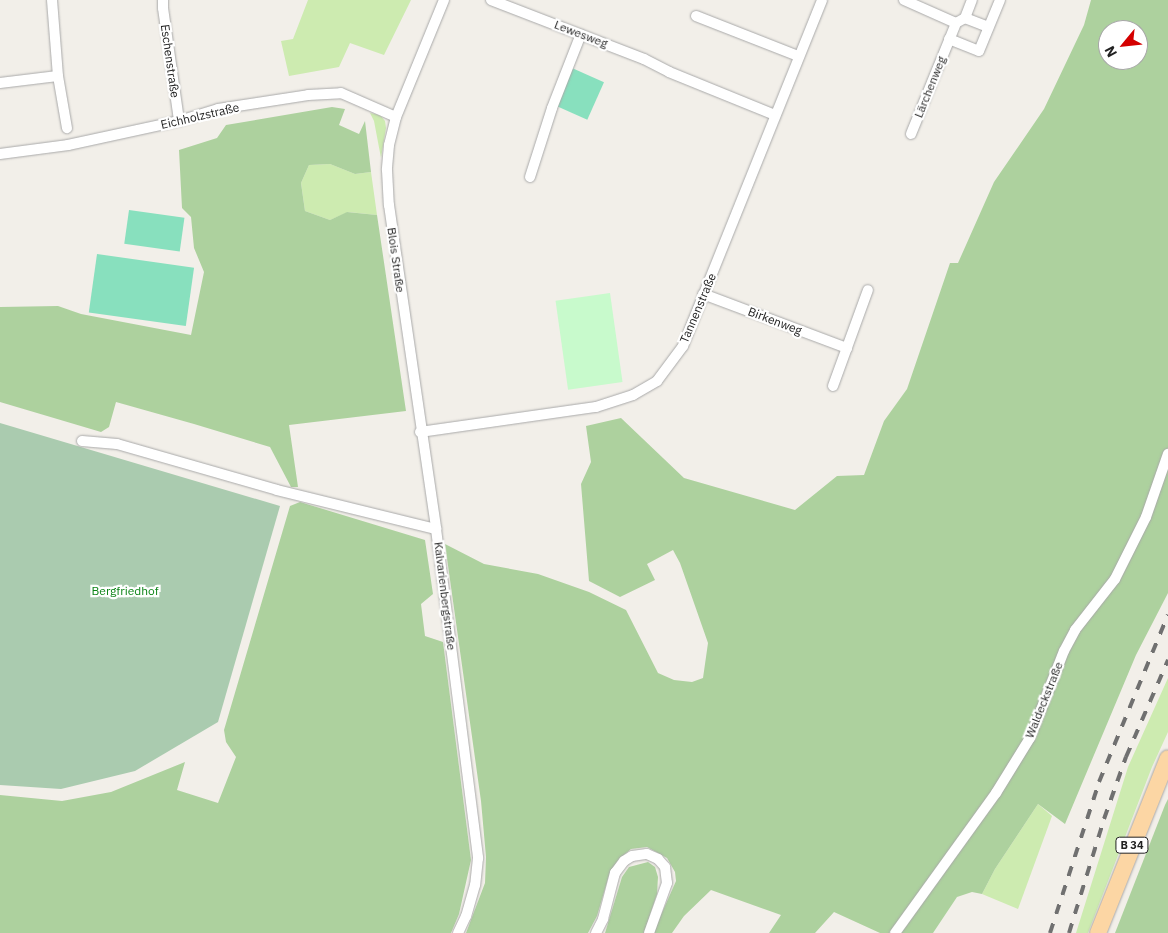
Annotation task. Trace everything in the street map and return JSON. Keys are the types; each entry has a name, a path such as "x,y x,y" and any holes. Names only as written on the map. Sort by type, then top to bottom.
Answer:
{"main road":[{"name":"B 34","path":"1098,933 1168,758"}],"street":[{"path":"52,0 58,76 67,128"},
{"name":"Eschenstraße","path":"164,0 162,8 179,121"},
{"name":"Blois Straße","path":"436,528 420,432 388,205 387,170 389,145 396,117 444,0"},
{"name":"Lewesweg","path":"491,0 644,59 669,72 775,115"},
{"name":"Tannenstraße","path":"420,432 596,407 632,395 657,381 683,346 822,0"},
{"path":"904,0 960,20 988,27"},
{"name":"Lärchenweg","path":"911,134 949,39 972,0"},
{"path":"949,39 979,52 1000,0"},
{"path":"696,16 798,56"},
{"path":"530,178 552,108 581,34"},
{"path":"0,83 58,76"},
{"name":"Eichholzstraße","path":"0,154 68,145 179,121 218,109 308,95 341,93 396,117"},
{"path":"833,386 868,290"},
{"name":"Birkenweg","path":"704,294 847,348"},
{"name":"Kalvarienbergstraße","path":"82,441 117,444 277,490 436,528 478,858 475,885 466,916 458,933"},
{"name":"Waldeckstraße","path":"895,933 996,793 1030,738 1064,652 1075,630 1115,579 1146,516 1168,454"},
{"path":"596,933 603,918 615,874 624,861 632,856 647,854 658,859 665,867 666,883 649,933"}],"green space":[{"path":"308,0 411,0 384,55 350,43 339,67 289,76 281,41 293,39"},
{"path":"1091,0 1168,0 1168,593 1136,655 1065,824 1038,804 995,869 982,894 972,892 957,897 933,933 880,933 834,912 815,933 769,933 781,915 711,890 684,916 672,933 653,933 676,881 675,872 667,858 647,847 631,849 619,859 610,872 597,916 588,933 466,933 485,883 486,857 481,801 445,544 484,564 538,574 589,592 626,610 658,673 674,680 692,682 703,678 708,643 680,563 673,550 647,564 655,580 620,597 589,581 581,484 591,462 586,426 621,418 684,478 795,510 837,476 864,475 884,421 907,389 950,263 958,263 994,182 1044,109 1084,25"},
{"path":"572,68 604,82 587,120 555,105"},
{"path":"332,107 345,109 339,125 359,134 365,121 371,172 355,174 330,164 309,165 301,183 305,211 330,220 347,212 377,215 406,411 289,425 298,487 291,487 270,447 194,424 116,402 109,427 101,432 0,402 0,307 58,306 81,314 191,335 204,272 194,248 191,217 182,208 179,150 217,138 226,125"},
{"path":"370,113 380,115 385,121 386,128 381,158 374,121"},
{"path":"330,164 355,174 371,172 377,215 348,212 330,220 305,211 301,183 309,165"},
{"path":"129,210 184,218 180,251 124,244"},
{"path":"97,254 194,268 186,326 89,312"},
{"path":"610,293 623,382 568,390 556,301"},
{"name":"Bergfriedhof","path":"0,423 280,506 218,722 135,771 61,789 0,785"},
{"path":"300,502 425,540 433,594 421,604 425,636 443,642 471,860 459,914 451,933 0,933 0,795 62,801 111,792 185,762 177,790 218,803 236,757 226,742 224,730 290,506"},
{"path":"1168,678 1168,732 1152,767 1088,933 1076,933 1128,767"},
{"path":"1168,799 1168,933 1115,933 1165,805"},
{"path":"1038,804 1052,816 1018,909 982,894 995,869"},
{"path":"648,862 655,867 658,877 657,894 644,933 605,933 622,877 629,867"}],"railway":[{"path":"1050,933 1099,782 1168,615"},
{"path":"1069,933 1104,819 1126,757 1168,660"}]}
